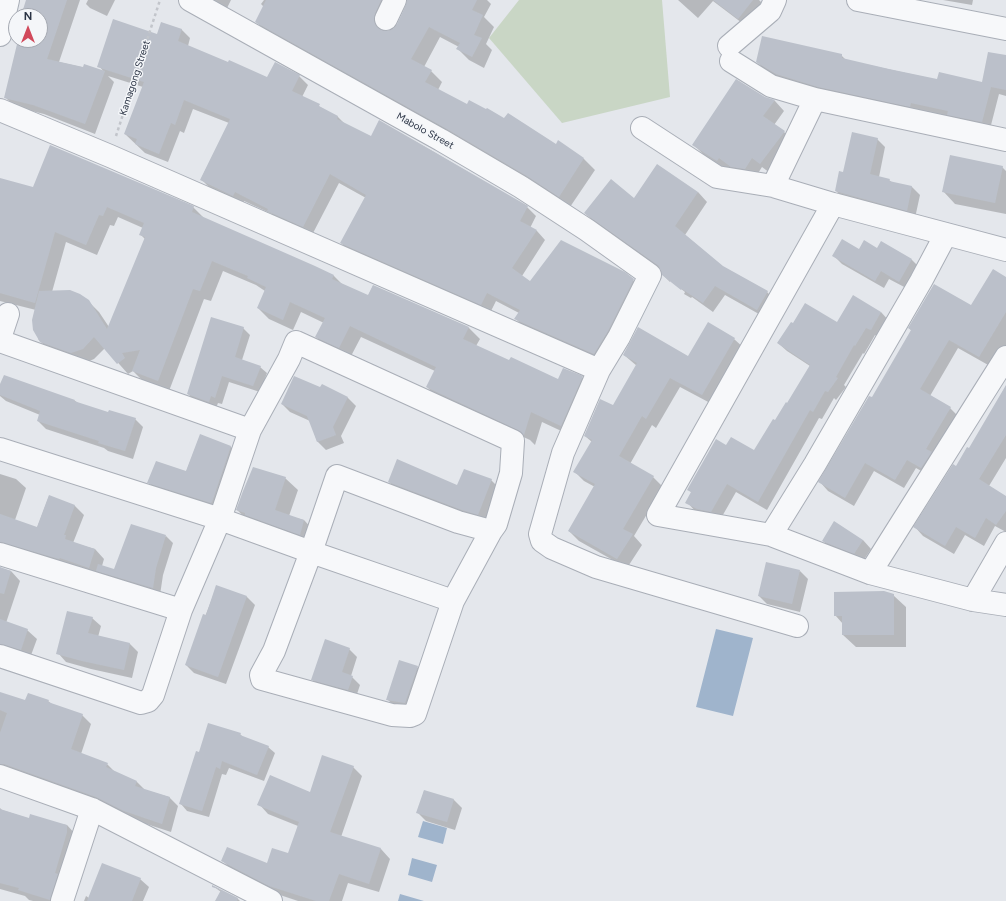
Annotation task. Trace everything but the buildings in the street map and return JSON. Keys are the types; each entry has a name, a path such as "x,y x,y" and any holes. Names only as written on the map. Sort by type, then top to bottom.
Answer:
{"street":[{"path":"0,35 8,0"},
{"name":"Mabolo Street","path":"190,0 441,140 521,187 649,273 650,276 619,337 599,370"},
{"path":"775,0 770,11 730,53 771,86 815,99 1006,140"},
{"path":"858,0 1006,29"},
{"path":"773,186 815,99"},
{"path":"0,110 110,156 599,370 563,453 540,534 542,541 552,548 596,567 797,626"},
{"path":"642,128 717,177 773,186 833,204 1006,250"},
{"path":"833,204 658,515 771,535 870,573 973,600 1006,605"},
{"path":"771,535 815,464 921,281 946,234"},
{"path":"8,314 0,339 250,430"},
{"path":"0,656 141,703 148,701 153,695 181,610 220,519 250,430 289,359 296,342 513,441 511,473 496,524 453,601 415,714 410,716 392,715 262,679 261,675 274,651 338,476 458,522 491,531"},
{"path":"870,573 1006,357"},
{"path":"0,449 220,519 453,601"},
{"path":"973,600 1006,543"},
{"path":"0,554 181,610"},
{"path":"0,776 92,809 271,901"},
{"path":"62,901 92,809"}],"path":[{"name":"Kamagong Street","path":"110,156 160,0"}],"green space":[{"path":"519,0 662,0 670,97 562,123 489,38"}],"water":[{"path":"716,629 753,638 733,716 696,707"},
{"path":"423,821 447,828 443,844 418,837"},
{"path":"412,858 437,865 432,882 408,875"},
{"path":"400,894 424,901 398,901"}]}
